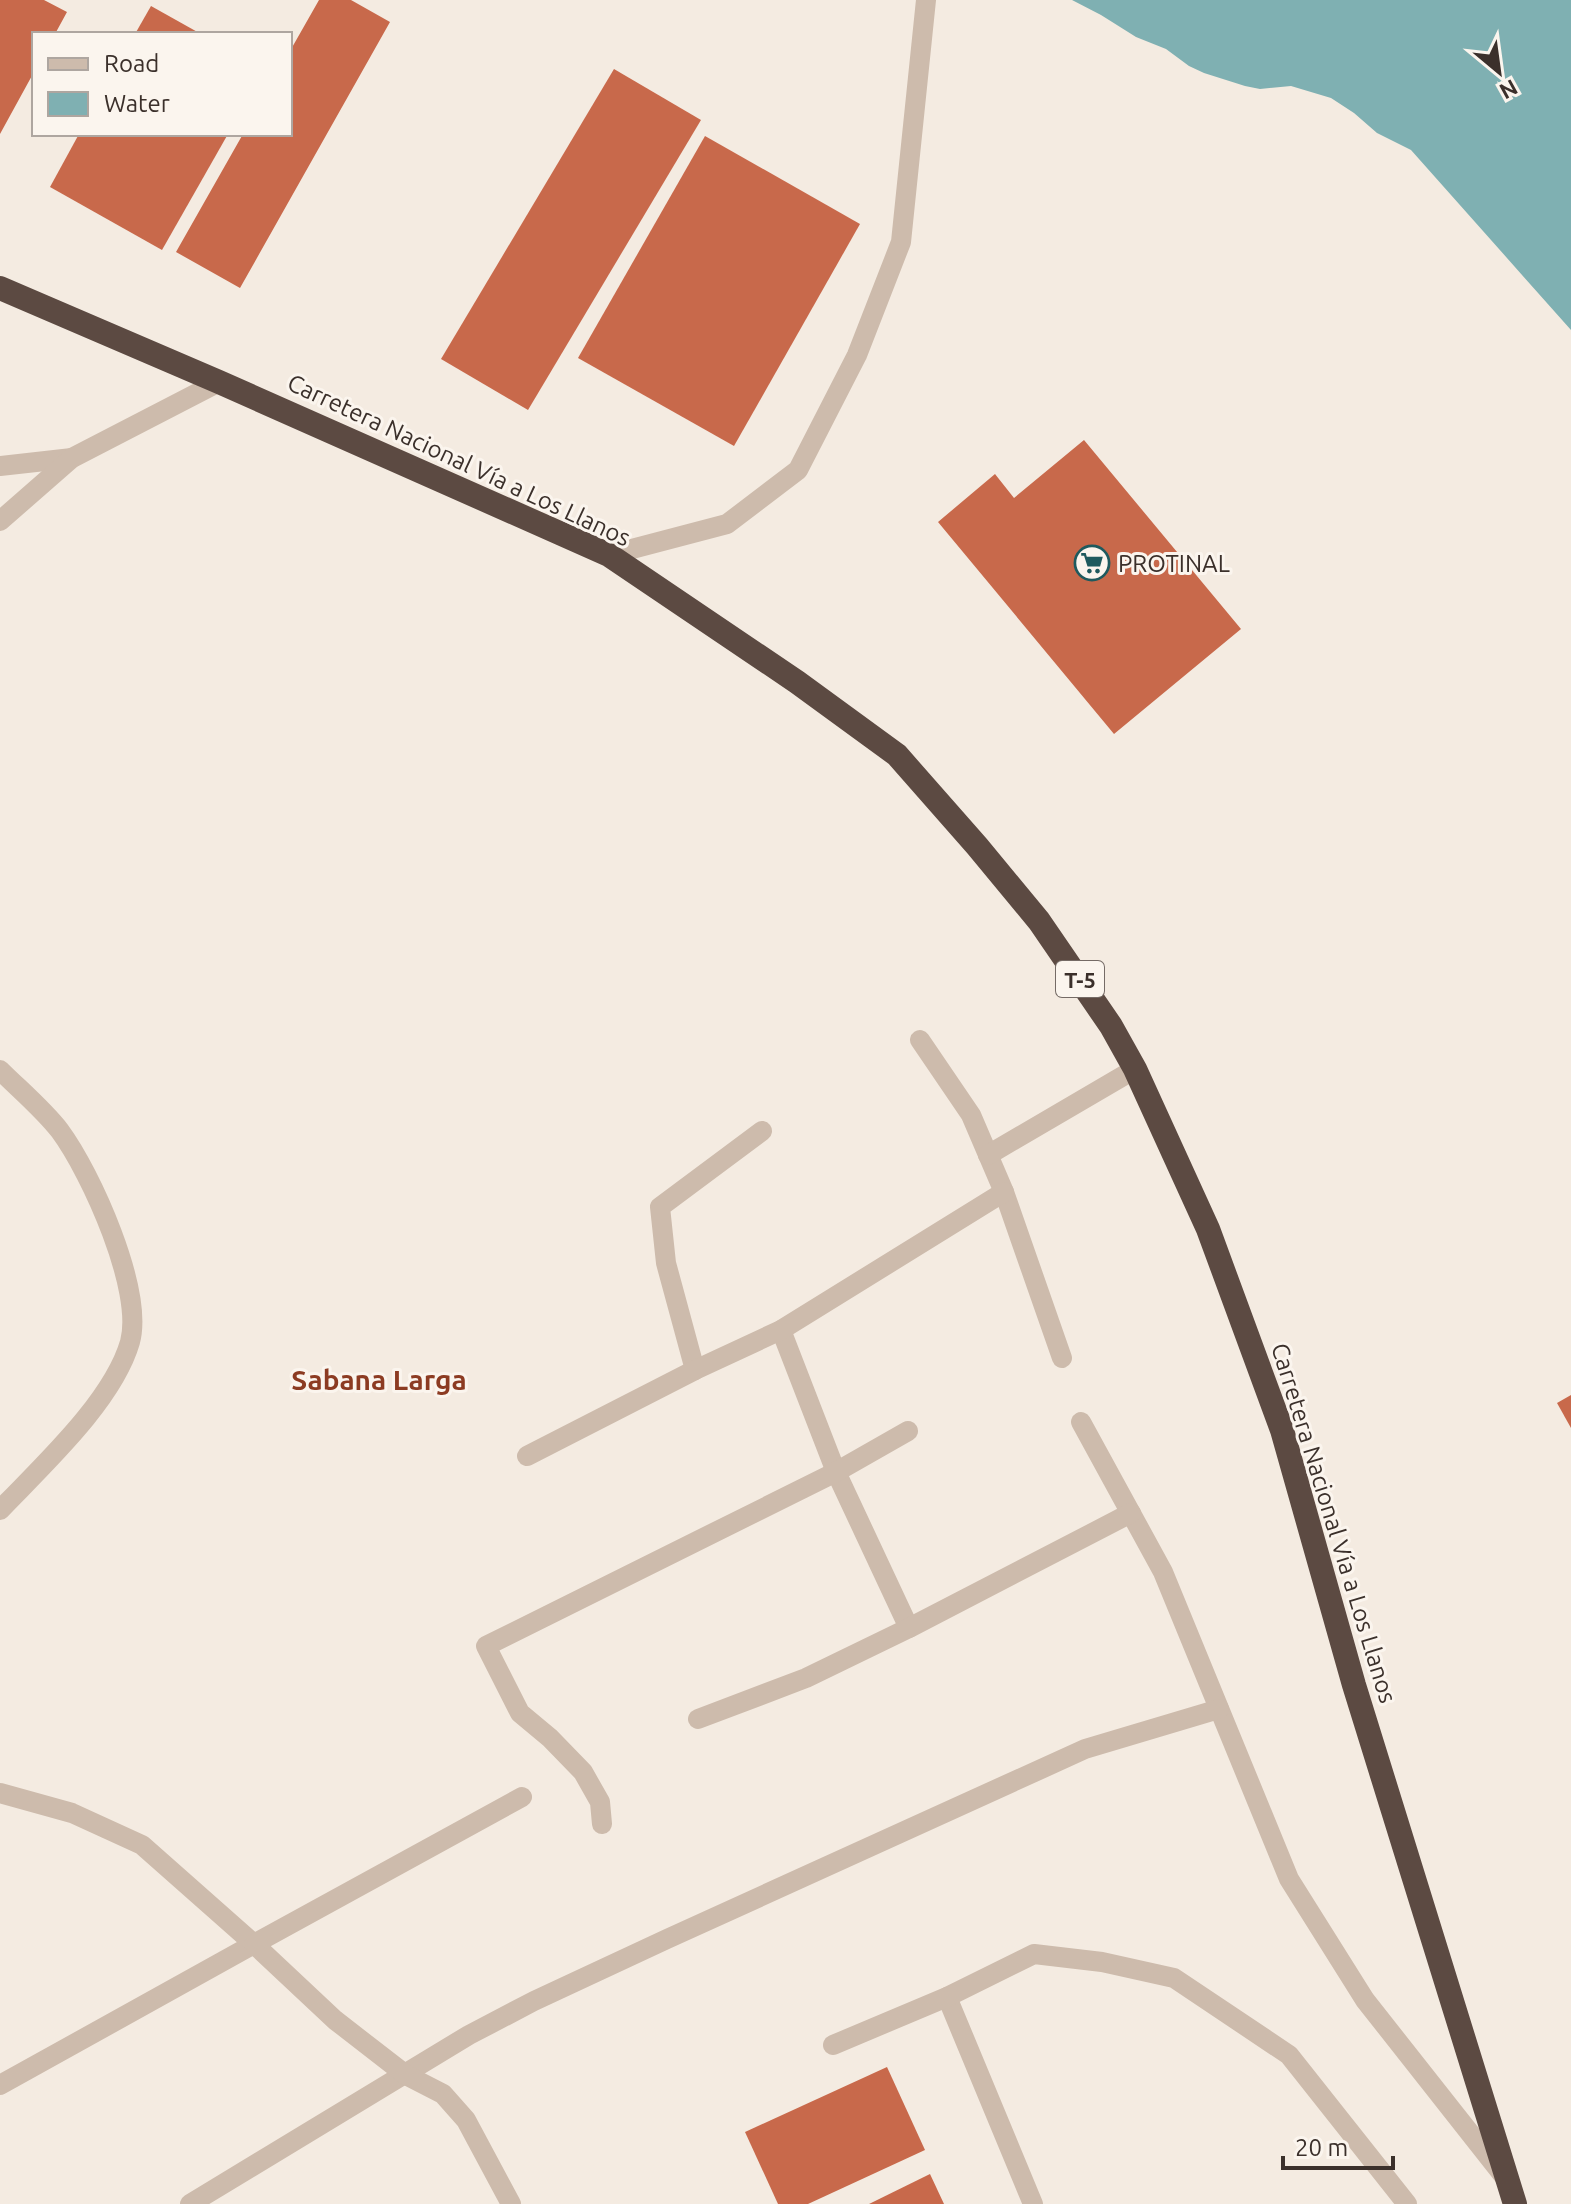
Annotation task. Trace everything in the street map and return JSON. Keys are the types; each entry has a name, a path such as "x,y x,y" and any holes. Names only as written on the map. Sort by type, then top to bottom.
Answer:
{"highway":[{"name":"Carretera Nacional Vía a Los Llanos","path":"0,288 609,555 797,682 897,755 1039,921 1111,1026 1135,1069 1208,1229 1282,1430 1354,1685 1512,2193"}],"street":[{"path":"609,555 727,524 798,470 857,355 901,242 926,0"},
{"path":"0,521 72,458 219,382"},
{"path":"0,466 72,458"},
{"path":"920,1040 971,1115 1004,1192 1062,1358"},
{"path":"988,1155 1135,1069"},
{"path":"0,1070 60,1130 96,1191 119,1250 131,1300 131,1313 130,1340 115,1377 94,1408 0,1510"},
{"path":"695,1370 666,1263 660,1207 762,1131"},
{"path":"527,1456 781,1330 1004,1192"},
{"path":"781,1330 836,1472 909,1628"},
{"path":"1081,1422 1163,1572 1289,1879 1365,2000 1512,2193"},
{"path":"602,1824 600,1802 583,1772 520,1713 486,1646 836,1472 908,1431"},
{"path":"698,1719 806,1678 1131,1513"},
{"path":"190,2204 469,2035 534,2001 1085,1749 1219,1709"},
{"path":"0,1793 72,1813 142,1845 335,2020 406,2075 443,2094 466,2120 511,2204"},
{"path":"0,2085 522,1797"},
{"path":"833,2045 947,1997 1034,1954 1102,1962 1174,1978 1289,2055 1407,2204"},
{"path":"947,1997 1033,2204"}],"water":[{"path":"1072,0 1571,0 1571,330 1411,150 1377,133 1331,98 1291,86 1260,89 1204,73 1166,49 1136,37"}],"building":[{"path":"0,0 44,0 67,12 56,32 32,32 32,76 0,134"},
{"path":"319,0 351,0 390,22 240,288 176,252 242,136 292,136 292,47"},
{"path":"151,6 197,32 136,32"},
{"path":"614,69 701,120 528,410 441,359"},
{"path":"78,136 227,136 162,250 50,187"},
{"path":"705,136 860,224 734,446 578,358"},
{"path":"1084,440 1241,629 1114,734 938,522 995,474 1014,498"},
{"path":"1571,1395 1571,1428 1557,1403"},
{"path":"887,2067 925,2150 808,2204 778,2204 745,2132"},
{"path":"930,2174 944,2204 869,2204"}],"place":[{"name":"PROTINAL","path":"1092,563"}],"district":[{"name":"Sabana Larga","path":"379,1379"}]}
